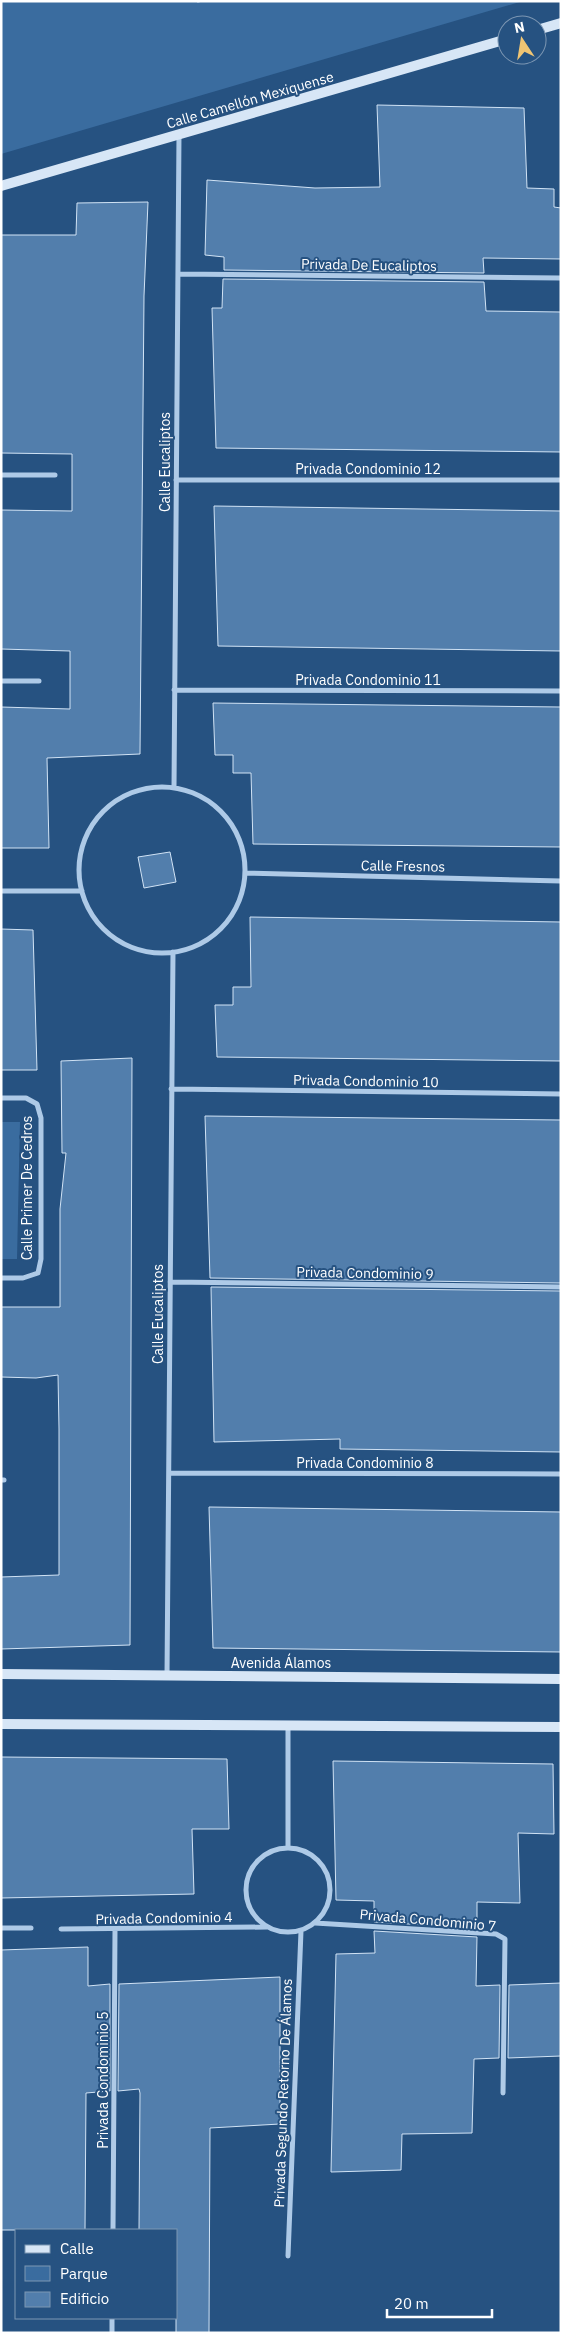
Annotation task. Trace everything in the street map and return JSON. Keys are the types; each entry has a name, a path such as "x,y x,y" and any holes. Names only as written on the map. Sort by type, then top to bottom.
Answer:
{"street":[{"path":"547,27 561,23"},
{"name":"Calle Camellón Mexiquense","path":"1,186 497,42"},
{"name":"Calle Eucaliptos","path":"174,788 179,135"},
{"name":"Privada De Eucaliptos","path":"178,274 561,278"},
{"path":"1,475 55,475"},
{"name":"Privada Condominio 12","path":"176,480 561,480"},
{"path":"1,681 39,681"},
{"name":"Privada Condominio 11","path":"174,690 561,692"},
{"path":"160,787 174,788 200,796 217,807 231,823 240,841 245,860 245,873 240,900 231,918 217,933 201,944 173,952 142,950 124,944 108,933 94,919 82,891 79,863 83,844 91,826 104,811 120,798 139,790 160,787"},
{"name":"Calle Fresnos","path":"245,873 561,881"},
{"path":"1,891 82,891"},
{"name":"Calle Eucaliptos","path":"167,1676 173,952"},
{"name":"Privada Condominio 10","path":"172,1089 561,1094"},
{"name":"Calle Primer De Cedros","path":"1,1098 26,1098 37,1104 41,1118 41,1259 38,1272 23,1278 1,1278"},
{"name":"Privada Condominio 9","path":"170,1282 561,1287"},
{"name":"Privada Condominio 8","path":"169,1473 561,1474"},
{"name":"Avenida Álamos","path":"1,1674 561,1679"},
{"path":"1,1724 561,1727"},
{"path":"288,1725 288,1848"},
{"path":"288,1848 300,1850 313,1856 323,1867 329,1881 330,1896 325,1910 315,1923 301,1930 288,1932 268,1928 254,1916 246,1900 246,1882 254,1865 267,1854 288,1848"},
{"name":"Privada Condominio 7","path":"315,1923 496,1934 506,1939 503,2093"},
{"path":"1,1928 30,1928"},
{"name":"Privada Condominio 4","path":"61,1929 268,1928"},
{"name":"Privada Condominio 5","path":"113,2229 115,1930"},
{"name":"Privada Segundo Retorno De Álamos","path":"288,2256 301,1930"},
{"path":"112,2319 112,2333"}],"path":[{"path":"197,1 202,1"}],"green space":[{"path":"1,1 523,1 1,154"},
{"path":"1,1122 20,1122 17,1259 1,1259"}],"building":[{"path":"377,105 524,108 527,188 554,189 554,207 561,208 561,259 483,258 484,273 224,270 224,257 205,255 207,180 315,188 380,187"},
{"path":"148,202 144,296 140,754 47,758 49,848 1,848 1,707 70,709 70,651 1,649 1,510 72,511 72,454 1,453 1,235 76,235 77,203"},
{"path":"223,279 484,282 486,311 561,312 561,452 216,448 212,308 222,308"},
{"path":"214,506 561,511 561,651 218,646"},
{"path":"213,703 561,707 561,847 253,844 251,773 233,773 233,755 215,755"},
{"path":"170,852 176,882 144,888 138,857"},
{"path":"250,917 561,922 561,1061 217,1057 215,1005 233,1005 233,987 251,987"},
{"path":"1,929 33,930 37,1070 1,1070"},
{"path":"132,1058 130,1645 1,1649 1,1577 59,1575 59,1429 58,1375 36,1378 1,1377 1,1307 60,1307 60,1209 66,1153 62,1153 61,1061"},
{"path":"205,1116 561,1120 561,1283 210,1278"},
{"path":"211,1287 561,1291 561,1452 340,1449 340,1439 214,1442"},
{"path":"209,1507 561,1512 561,1652 213,1648"},
{"path":"1,1757 227,1759 229,1829 192,1829 194,1894 1,1898"},
{"path":"333,1761 553,1764 554,1834 518,1833 520,1903 477,1902 477,1928 374,1922 374,1901 336,1900"},
{"path":"374,1931 477,1937 476,1986 500,1985 499,2058 474,2059 472,2133 402,2134 401,2170 331,2172 336,1954 375,1953"},
{"path":"88,1947 88,1986 110,1984 110,2091 86,2093 85,2229 1,2230 1,1950"},
{"path":"280,1977 280,2124 210,2128 209,2333 176,2333 176,2319 178,2319 178,2229 139,2229 140,2093 139,2089 118,2091 119,1984"},
{"path":"561,1983 561,2056 508,2058 509,1985"}]}
